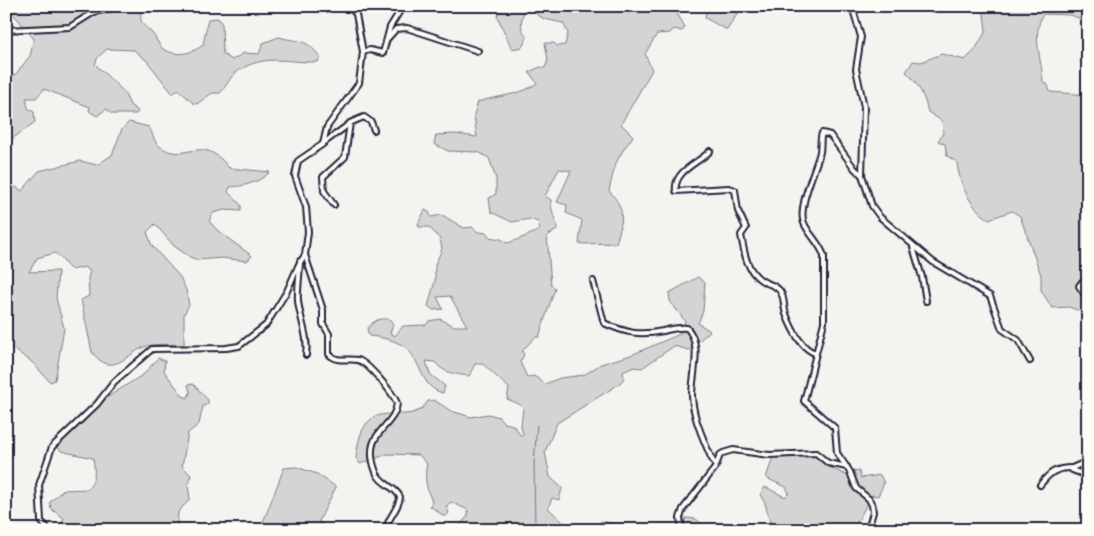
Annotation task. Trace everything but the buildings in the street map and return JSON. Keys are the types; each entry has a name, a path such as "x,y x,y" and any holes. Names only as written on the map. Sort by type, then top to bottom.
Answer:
{"street":[{"path":"6,30 70,27 94,12 122,6"},
{"path":"323,144 327,127 359,83 362,52 356,14 349,6"},
{"path":"362,52 370,50 383,53 393,19 403,6"},
{"path":"852,6 861,37 856,70 864,107 862,174 872,206 880,217 933,262 990,296 1002,329 1018,340 1030,361"},
{"path":"387,39 396,29 407,28 478,51"},
{"path":"374,130 371,122 364,117 350,123 298,161 294,171 306,206 308,232 305,255 323,310 323,324 329,334 329,354 334,359 362,362 393,394 397,403 393,416 382,427 373,444 376,474 400,498 387,521 386,530"},
{"path":"334,205 324,191 323,177 345,157 350,123"},
{"path":"862,174 855,169 830,136 822,133 820,152 810,180 803,216 804,223 819,244 824,256 824,313 804,401 835,428 837,454 847,467 856,488 869,499 872,505 873,512 868,530"},
{"path":"710,151 702,160 688,166 677,180 676,190 729,188 735,190 738,212 746,228 741,235 745,256 752,272 761,281 774,285 781,292 786,313 802,345 814,353"},
{"path":"911,242 922,277 926,301"},
{"path":"50,530 41,521 39,485 56,442 87,414 114,382 152,349 226,348 239,346 266,325 287,291 305,255"},
{"path":"300,262 300,283 297,298 308,345 306,355"},
{"path":"593,282 604,323 625,333 660,332 682,327 688,328 693,334 695,355 692,397 698,431 716,465"},
{"path":"1088,282 1082,282 1079,286 1088,299"},
{"path":"682,530 680,518 682,509 716,465 720,455 733,450 768,454 816,453 828,464 847,467"},
{"path":"1040,485 1052,471 1058,468 1072,468 1088,461"},
{"path":"1072,468 1074,472 1088,476"},
{"path":"1083,530 1088,526"}],"shaded area":[{"path":"6,6 92,6 100,14 125,9 125,6 142,6 141,19 143,25 163,49 179,54 194,51 203,45 208,19 218,18 222,24 223,54 232,60 244,53 259,54 263,43 279,37 306,43 320,57 318,62 277,60 248,65 235,73 220,93 212,93 197,104 193,103 178,89 173,94 147,61 134,50 107,49 98,57 95,64 124,92 130,105 138,111 136,114 112,114 106,109 97,116 89,111 90,107 44,89 36,98 26,98 28,108 34,112 35,122 8,142 6,75 15,75 30,56 34,39 12,12 6,14"},
{"path":"502,6 525,6 522,30 527,38 522,47 512,49 497,16"},
{"path":"537,6 666,6 674,8 685,27 682,31 674,29 670,33 657,34 645,54 652,70 621,124 633,136 617,161 609,191 618,203 622,215 616,243 579,244 582,220 566,213 567,205 557,202 571,171 559,169 545,196 551,200 557,226 557,230 547,236 551,285 555,288 539,337 535,337 522,351 524,355 520,362 527,377 534,376 545,384 560,378 584,375 601,364 631,355 680,334 685,321 670,301 669,293 698,277 705,283 703,311 698,323 710,331 689,350 674,346 642,368 634,367 623,372 624,378 619,384 557,423 545,452 550,477 562,488 559,500 552,498 548,508 565,524 562,530 455,530 468,516 468,510 451,502 446,506 449,513 445,517 430,506 432,501 426,483 427,464 419,455 388,454 360,464 356,458 360,436 368,423 377,416 410,413 420,410 428,401 434,400 451,411 471,417 488,414 499,417 504,423 513,425 521,436 523,435 521,426 523,408 519,404 507,399 509,388 483,364 475,364 469,376 450,372 442,369 435,362 426,361 430,374 445,386 443,393 435,390 425,380 411,353 406,348 393,341 369,336 367,329 372,323 380,319 391,320 393,325 390,333 395,336 403,326 426,325 429,321 440,319 454,326 467,326 450,296 437,297 443,309 433,310 428,306 435,281 435,265 442,249 440,239 429,227 419,227 418,224 425,210 429,212 431,217 442,215 464,228 472,227 478,232 487,233 489,237 501,239 507,243 525,237 540,229 538,222 530,219 512,222 491,212 489,198 496,194 496,179 489,158 478,152 448,151 434,144 436,135 455,134 477,137 474,115 478,102 517,93 537,83 529,72 540,67 545,68 548,60 545,43 554,43 557,46 565,45 568,33 563,23 544,19 536,14"},
{"path":"707,6 733,6 738,13 727,30 705,18"},
{"path":"983,6 1088,6 1086,21 1070,15 1043,14 1037,39 1043,82 1048,85 1050,92 1088,95 1088,314 1069,307 1052,308 1041,290 1041,275 1020,216 1012,211 989,219 971,202 960,178 957,162 947,156 945,144 938,141 943,133 942,121 928,112 920,90 906,72 913,61 921,62 942,54 965,60 975,50 986,31"},
{"path":"129,122 149,127 158,145 168,151 176,153 209,151 219,157 229,168 270,172 261,179 251,183 230,187 228,192 241,205 241,211 224,210 213,213 209,221 218,231 252,256 247,261 221,258 197,260 174,246 155,224 147,232 152,246 180,277 186,290 189,305 184,314 184,345 161,344 147,346 120,362 113,364 107,364 100,360 92,352 81,300 89,296 88,278 90,271 84,267 72,270 55,253 37,258 29,272 58,271 56,298 64,328 55,380 50,382 32,362 6,344 6,181 22,191 39,171 80,161 97,165 112,155 122,129"},
{"path":"158,358 165,361 164,371 183,396 188,398 190,392 188,385 193,384 208,400 208,404 203,406 199,424 188,433 182,466 191,475 188,485 190,499 178,512 177,530 60,530 64,518 51,509 50,502 63,490 88,489 94,478 94,470 93,458 61,451 58,447 60,441 80,425 103,400 144,374"},
{"path":"813,455 831,468 848,476 852,470 859,471 861,478 880,475 884,483 878,496 872,495 855,526 848,525 846,530 772,530 765,503 760,495 765,487 785,497 789,493 786,487 766,478 773,457"},
{"path":"296,467 317,474 336,487 319,521 326,530 260,530 284,468"},
{"path":"686,518 696,519 709,530 680,530"},
{"path":"601,521 639,530 598,530"}],"waterway":[{"path":"535,530 534,463 537,425"}]}
